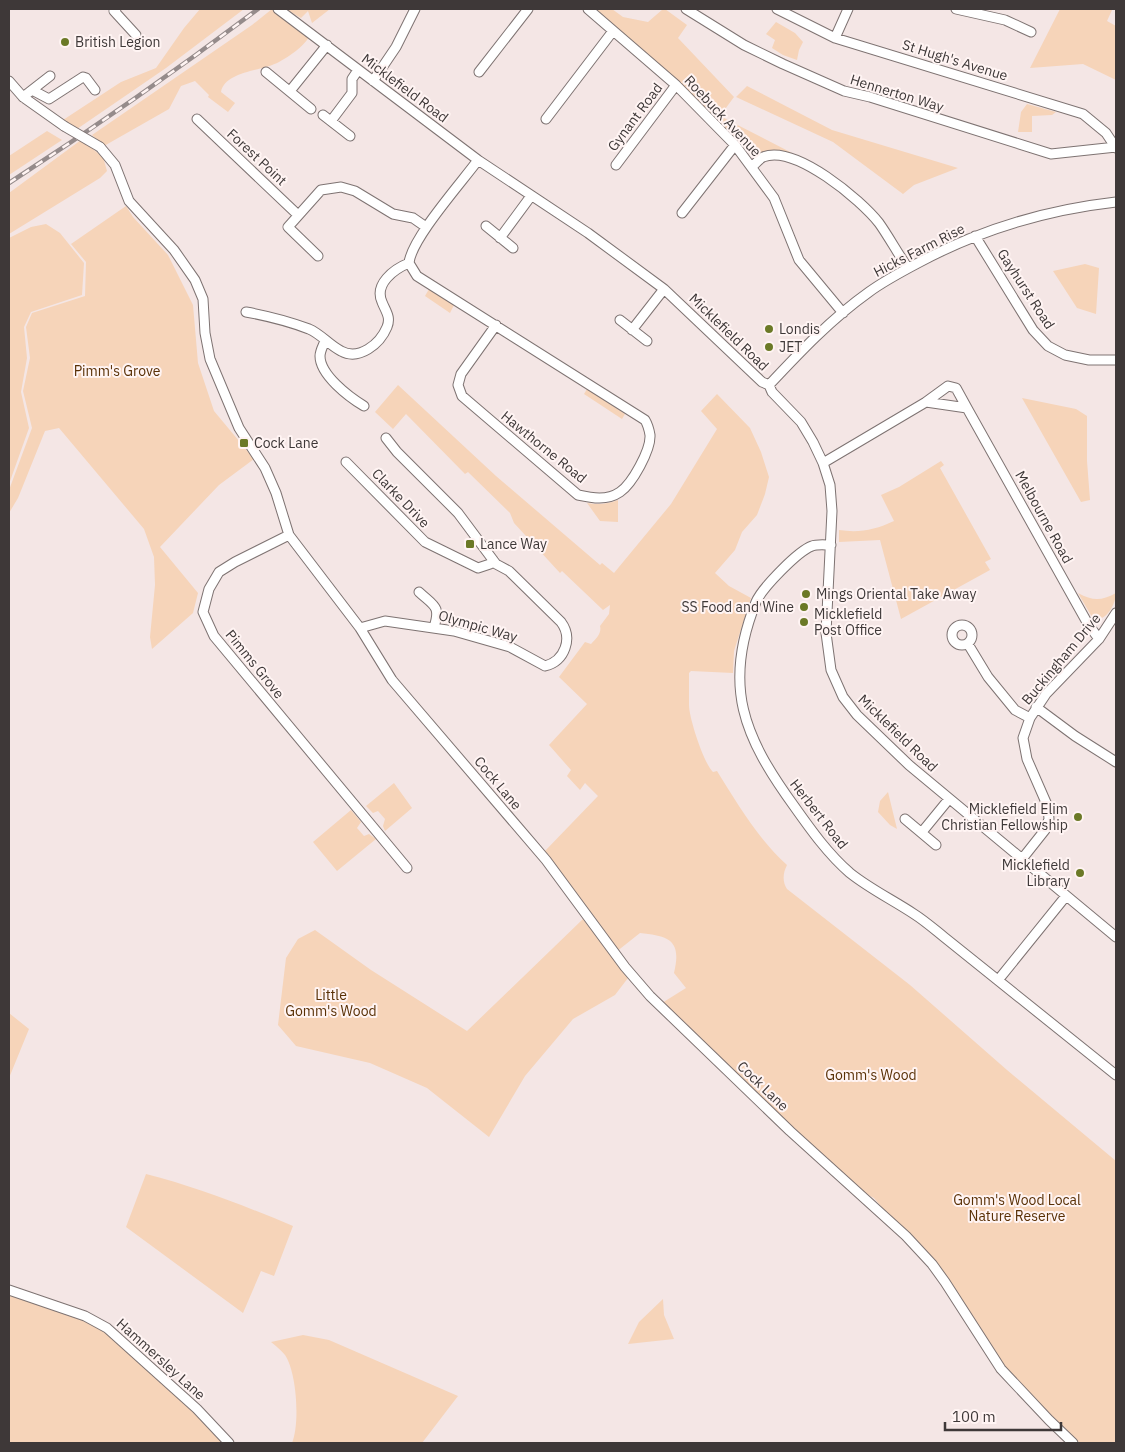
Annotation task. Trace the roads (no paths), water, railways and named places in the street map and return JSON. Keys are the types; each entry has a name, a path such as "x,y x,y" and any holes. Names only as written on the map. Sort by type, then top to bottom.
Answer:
{"street":[{"path":"116,9 114,11 136,35"},
{"name":"Micklefield Road","path":"278,9 327,44 358,70 478,160 588,233 664,289 762,382 769,385 772,392 800,422 823,463 830,485 830,545 826,633 832,670 843,697 872,730 949,799 1116,937"},
{"path":"373,81 396,47 415,9"},
{"path":"479,72 528,9"},
{"name":"Roebuck Avenue","path":"588,9 676,84 735,145 774,198 799,260 843,313"},
{"name":"Hennerton Way","path":"686,9 744,45 844,92 870,97 1051,154 1116,148"},
{"name":"St Hugh's Avenue","path":"777,9 835,38 1083,114 1106,132 1116,148"},
{"path":"835,38 848,9"},
{"path":"956,9 1005,20 1032,32"},
{"path":"546,119 613,31"},
{"path":"290,91 327,44"},
{"path":"331,121 352,93 352,79 358,70"},
{"path":"266,72 311,108"},
{"path":"23,97 50,76"},
{"path":"32,90 49,99 83,77 86,78 95,90"},
{"name":"Gynant Road","path":"616,165 676,84"},
{"name":"Cock Lane","path":"10,86 64,126 100,147 115,164 129,201 174,250 195,280 203,299 205,333 210,359 239,428 265,468 276,493 289,535 360,628 392,680 546,860 625,967 650,996 790,1131 906,1236 932,1264 945,1282 1001,1369 1048,1420 1073,1443"},
{"path":"323,115 350,136"},
{"name":"Forest Point","path":"197,119 298,215"},
{"path":"682,214 735,145"},
{"path":"752,167 763,157 781,156 808,165 846,190 879,223 908,268"},
{"path":"246,312 299,325 316,333 342,352 363,352 381,336 388,321 389,316 381,300 380,289 396,268 408,263 412,249 426,227 478,160"},
{"path":"318,256 288,226 321,190 340,187 355,191 393,214 413,218 426,227"},
{"path":"500,238 531,196"},
{"name":"Hicks Farm Rise","path":"769,385 815,336 870,291 940,251 1018,220 1116,202"},
{"path":"486,226 513,248"},
{"name":"Gayhurst Road","path":"975,236 1033,330 1048,346 1065,355 1089,360 1116,360"},
{"name":"Hawthorne Road","path":"408,263 417,276 496,325 645,420 648,424 650,435 645,453 630,482 620,492 612,496 599,498 578,495 462,396 458,385 461,374 496,325"},
{"path":"632,330 664,289"},
{"path":"620,320 647,341"},
{"path":"325,341 320,357 326,372 342,390 364,406"},
{"name":"Melbourne Road","path":"823,463 926,402 948,386 956,388 1088,624 1099,639"},
{"path":"926,402 967,408"},
{"name":"Olympic Way","path":"360,628 385,621 454,631 510,647 545,666 560,658 564,652 566,642 566,631 562,624 509,571 493,560 458,513 397,452 386,438"},
{"name":"Clarke Drive","path":"346,462 425,542 478,568 486,566 493,560"},
{"name":"Pimms Grove","path":"289,535 219,572 209,589 203,612 214,636 369,825 407,868"},
{"name":"Herbert Road","path":"830,545 813,546 806,549 771,581 757,601 744,636 739,662 741,700 749,728 769,769 817,839 844,867 876,891 915,915 999,979 1116,1075"},
{"path":"419,592 436,608 438,614 434,627"},
{"name":"Buckingham Drive","path":"1022,859 1045,830 1048,819 1048,806 1027,759 1024,745 1023,738 1030,718 1036,706 1046,694 1099,639 1116,613"},
{"path":"968,644 988,677 1015,710 1030,718"},
{"path":"1036,706 1075,736 1116,761"},
{"path":"922,832 949,799"},
{"path":"905,819 936,845"},
{"path":"999,979 1066,896"},
{"name":"Hammersley Lane","path":"9,1290 85,1316 107,1328 197,1409 229,1443"}],"railway":[{"path":"9,183 135,98 258,9"}],"place":[{"name":"British Legion","path":"65,42"},
{"name":"Londis","path":"769,329"},
{"name":"JET","path":"769,347"},
{"name":"Cock Lane","path":"244,443"},
{"name":"Lance Way","path":"470,544"},
{"name":"Mings Oriental Take Away","path":"806,594"},
{"name":"SS Food and Wine","path":"804,607"},
{"name":"Micklefield Post Office","path":"804,622"},
{"name":"Micklefield Elim Christian Fellowship","path":"1078,817"},
{"name":"Micklefield Library","path":"1080,873"}],"park label":[{"name":"Pimm's Grove","path":"117,371"},
{"name":"Little Gomm's Wood","path":"331,1004"},
{"name":"Gomm's Wood","path":"871,1075"},
{"name":"Gomm's Wood Local Nature Reserve","path":"1017,1208"}]}
